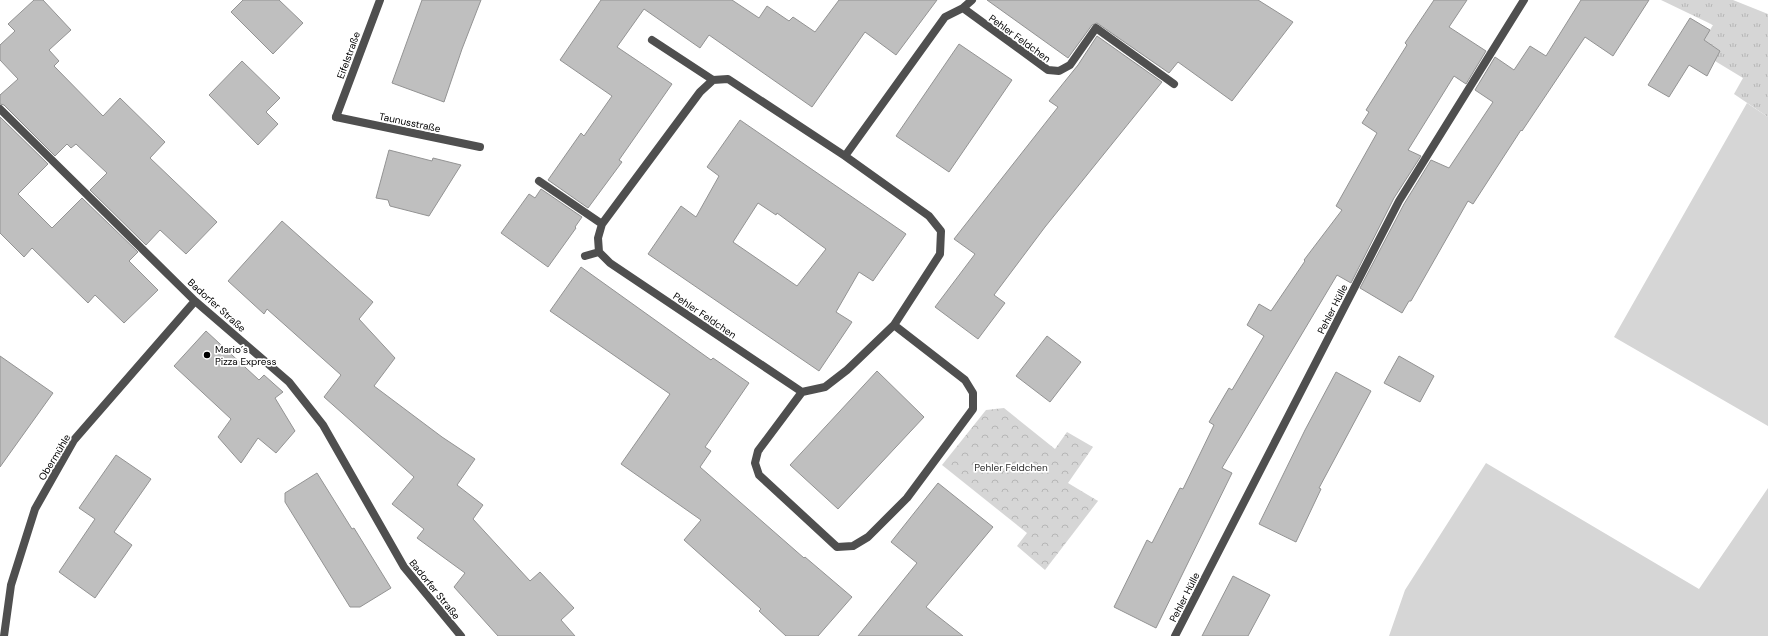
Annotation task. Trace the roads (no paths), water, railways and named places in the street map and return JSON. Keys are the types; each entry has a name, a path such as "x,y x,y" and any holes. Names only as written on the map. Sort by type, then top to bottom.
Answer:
{"street":[{"name":"Eifelstraße","path":"336,117 380,0"},
{"path":"845,156 945,17 963,8 972,0"},
{"name":"Pehler Hülle","path":"1175,636 1399,201 1524,0"},
{"name":"Pehler Feldchen","path":"963,8 1048,70 1059,71 1070,65 1096,28 1174,84"},
{"path":"652,40 713,80"},
{"path":"585,256 599,252 598,238 602,224 700,92 713,80 728,78 845,156 929,216 941,231 940,254 894,325 847,370 825,387 802,392 758,452 755,463 759,475 837,547 853,546 868,537 907,498 973,409 973,393 965,380 894,325"},
{"name":"Badorfer Straße","path":"0,109 195,301 289,382 323,425 404,567 460,636"},
{"name":"Taunusstraße","path":"336,117 480,147"},
{"path":"539,181 602,224"},
{"name":"Pehler Feldchen","path":"599,252 610,263 802,392"},
{"name":"Obermühle","path":"4,636 11,585 35,509 74,440 195,301"}],"place":[{"name":"Mario´s Pizza Express","path":"207,355"}]}
